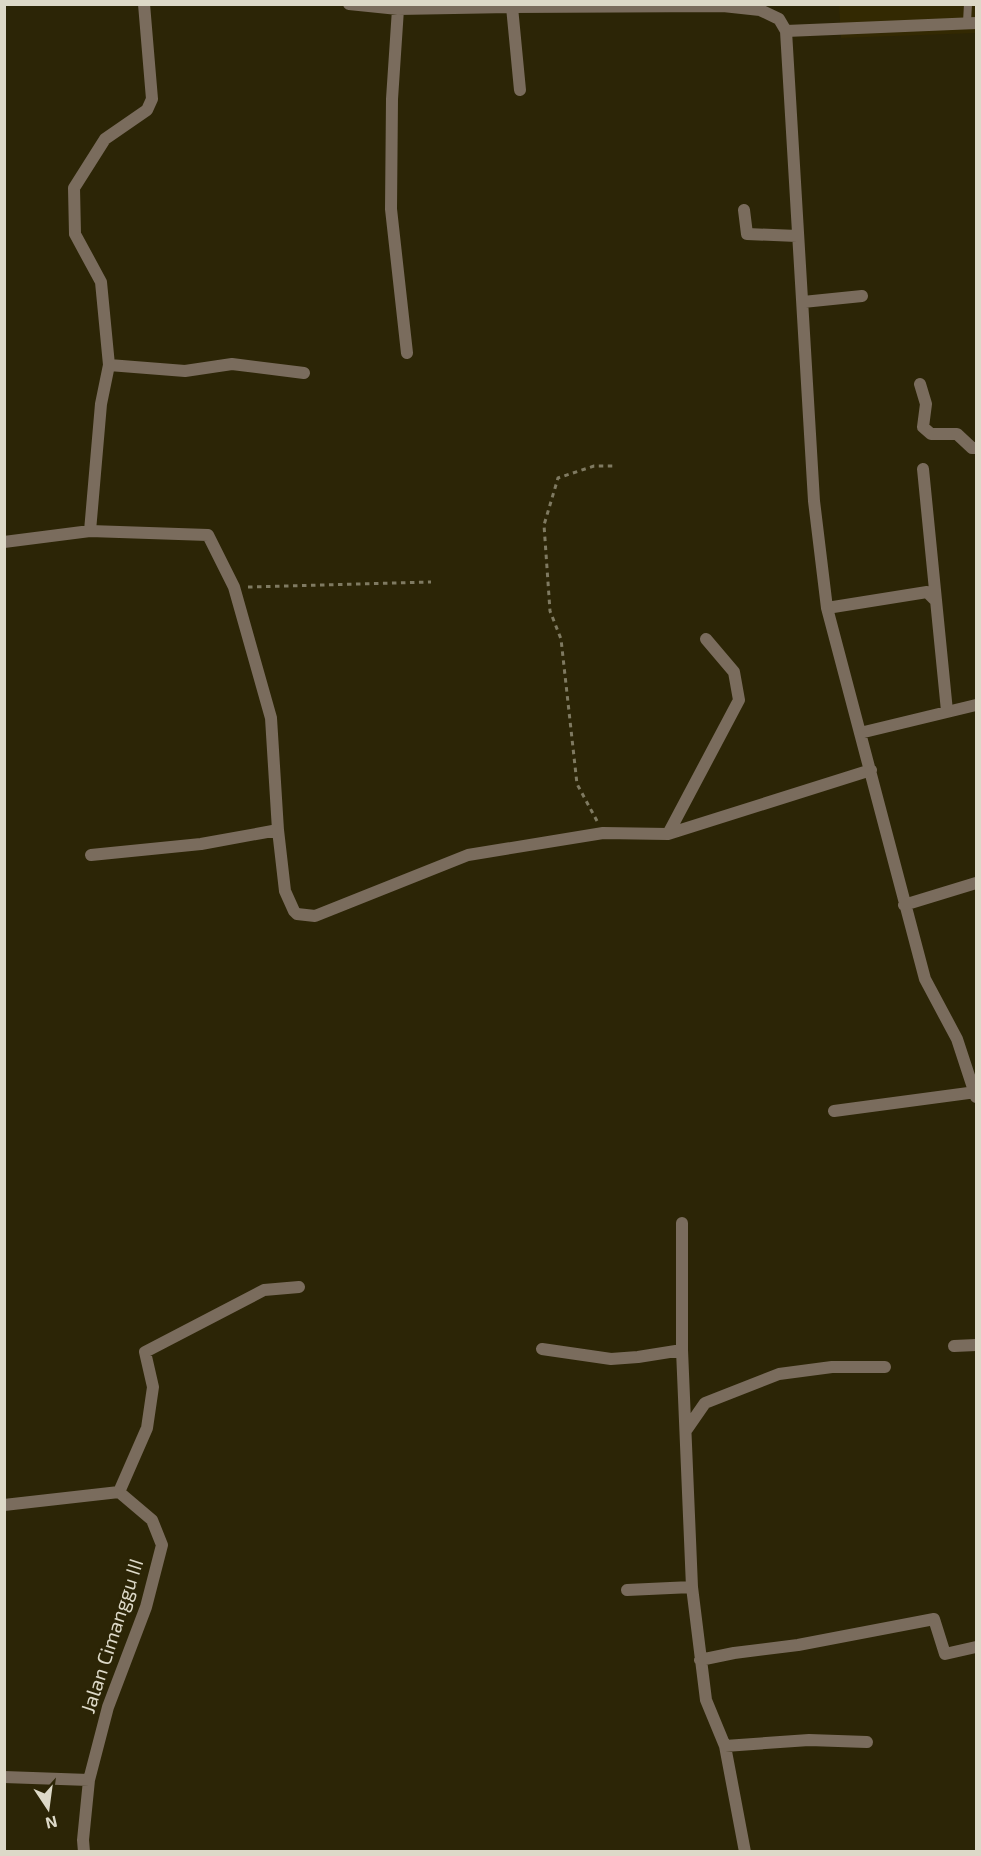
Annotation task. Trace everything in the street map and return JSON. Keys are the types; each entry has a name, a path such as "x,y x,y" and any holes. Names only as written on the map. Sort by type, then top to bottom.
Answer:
{"street":[{"path":"90,531 101,404 109,365 101,282 75,234 74,188 105,139 147,110 152,99 144,4"},
{"path":"349,4 398,9 723,5 760,10 779,19 786,31 814,501 827,608 924,979 957,1039 976,1094 834,1111"},
{"path":"512,7 520,90"},
{"path":"398,9 392,99 391,209 407,352"},
{"path":"786,31 972,23"},
{"path":"744,210 747,234 797,236"},
{"path":"803,302 862,296"},
{"path":"109,365 185,371 232,364 304,373"},
{"path":"920,384 926,404 923,428 931,434 957,434 972,448 976,448"},
{"path":"923,469 947,711"},
{"path":"4,542 90,531 208,535 234,587 271,718 278,830 285,891 297,914 315,916 468,855 603,833 668,834 871,770"},
{"path":"827,608 927,592 935,600"},
{"path":"668,834 739,700 734,672 706,639"},
{"path":"860,733 976,705"},
{"path":"91,855 201,844 278,830"},
{"path":"904,905 976,883"},
{"path":"682,1223 682,1350 692,1587 706,1700 725,1746 745,1851"},
{"path":"4,1505 119,1492 147,1428 153,1387 145,1352 264,1290 299,1287"},
{"path":"954,1346 976,1345"},
{"path":"542,1349 611,1359 682,1350"},
{"path":"687,1430 705,1403 779,1374 832,1367 885,1367"},
{"name":"Jalan Cimanggu III","path":"84,1851 89,1780 108,1707 146,1607 162,1545 152,1520 119,1492"},
{"path":"627,1590 692,1587"},
{"path":"700,1660 798,1645 934,1618 945,1654 976,1647"},
{"path":"725,1746 809,1740 867,1742"},
{"path":"4,1777 89,1780"}],"lane":[{"path":"968,4 972,23"}],"path":[{"path":"603,833 577,784 561,639 550,611 544,525 558,478 594,466 615,466"},
{"path":"234,587 431,582"}],"shaded area":[{"path":"839,5 976,5 976,33 841,38"}]}
